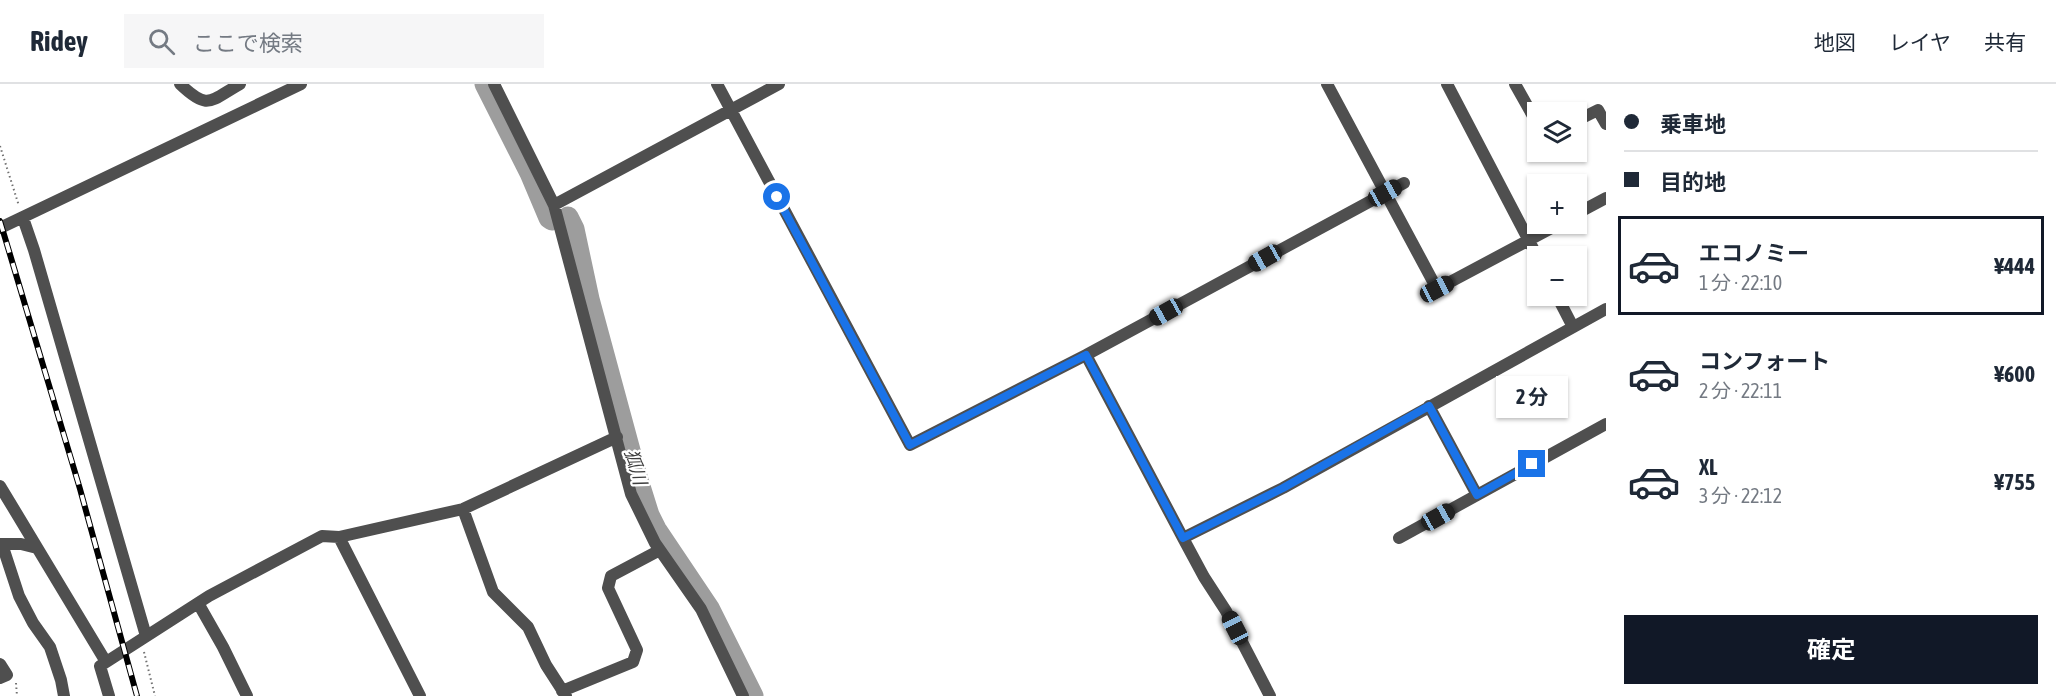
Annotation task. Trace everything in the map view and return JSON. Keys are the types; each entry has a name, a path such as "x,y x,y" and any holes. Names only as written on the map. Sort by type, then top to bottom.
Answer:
{"street":[{"path":"180,84 199,101 210,101 240,84"},
{"path":"0,228 301,84"},
{"path":"494,84 554,205 631,494 660,550 701,609 743,696"},
{"path":"717,84 910,445 1086,355 1404,183"},
{"path":"554,205 779,84"},
{"path":"1327,84 1437,289 1540,234"},
{"path":"1447,84 1531,246"},
{"path":"1515,84 1527,105"},
{"path":"1587,116 1598,110 1606,124"},
{"path":"1587,208 1606,198"},
{"path":"23,218 144,638"},
{"path":"1562,306 1573,327"},
{"path":"1183,538 1283,488 1606,309"},
{"path":"1086,355 1204,577 1226,610 1270,696"},
{"path":"1429,406 1477,495"},
{"path":"1399,538 1606,424"},
{"path":"109,696 100,666 198,603 322,536 339,537 463,509 617,437"},
{"path":"0,486 106,662"},
{"path":"463,509 493,592 528,627 546,665 564,694 633,662 637,650 608,588 611,576 660,550"},
{"path":"339,537 420,696"},
{"path":"37,548 21,544 1,544 19,596 33,623 50,647 64,696"},
{"path":"198,603 247,696"},
{"path":"0,664 7,675 0,678"}],"path":[{"path":"0,146 23,218"},
{"path":"144,638 155,696"}],"waterway":[{"name":"狐川","path":"485,84 530,173 549,218 552,220"},
{"name":"狐川","path":"568,217 574,229 589,299 649,515 709,608 753,696"}],"railway":[{"path":"0,221 80,489 137,696"}],"route":[{"path":"777,197 910,445 1086,355 1183,538 1283,488 1429,406 1477,495 1532,464"}]}
